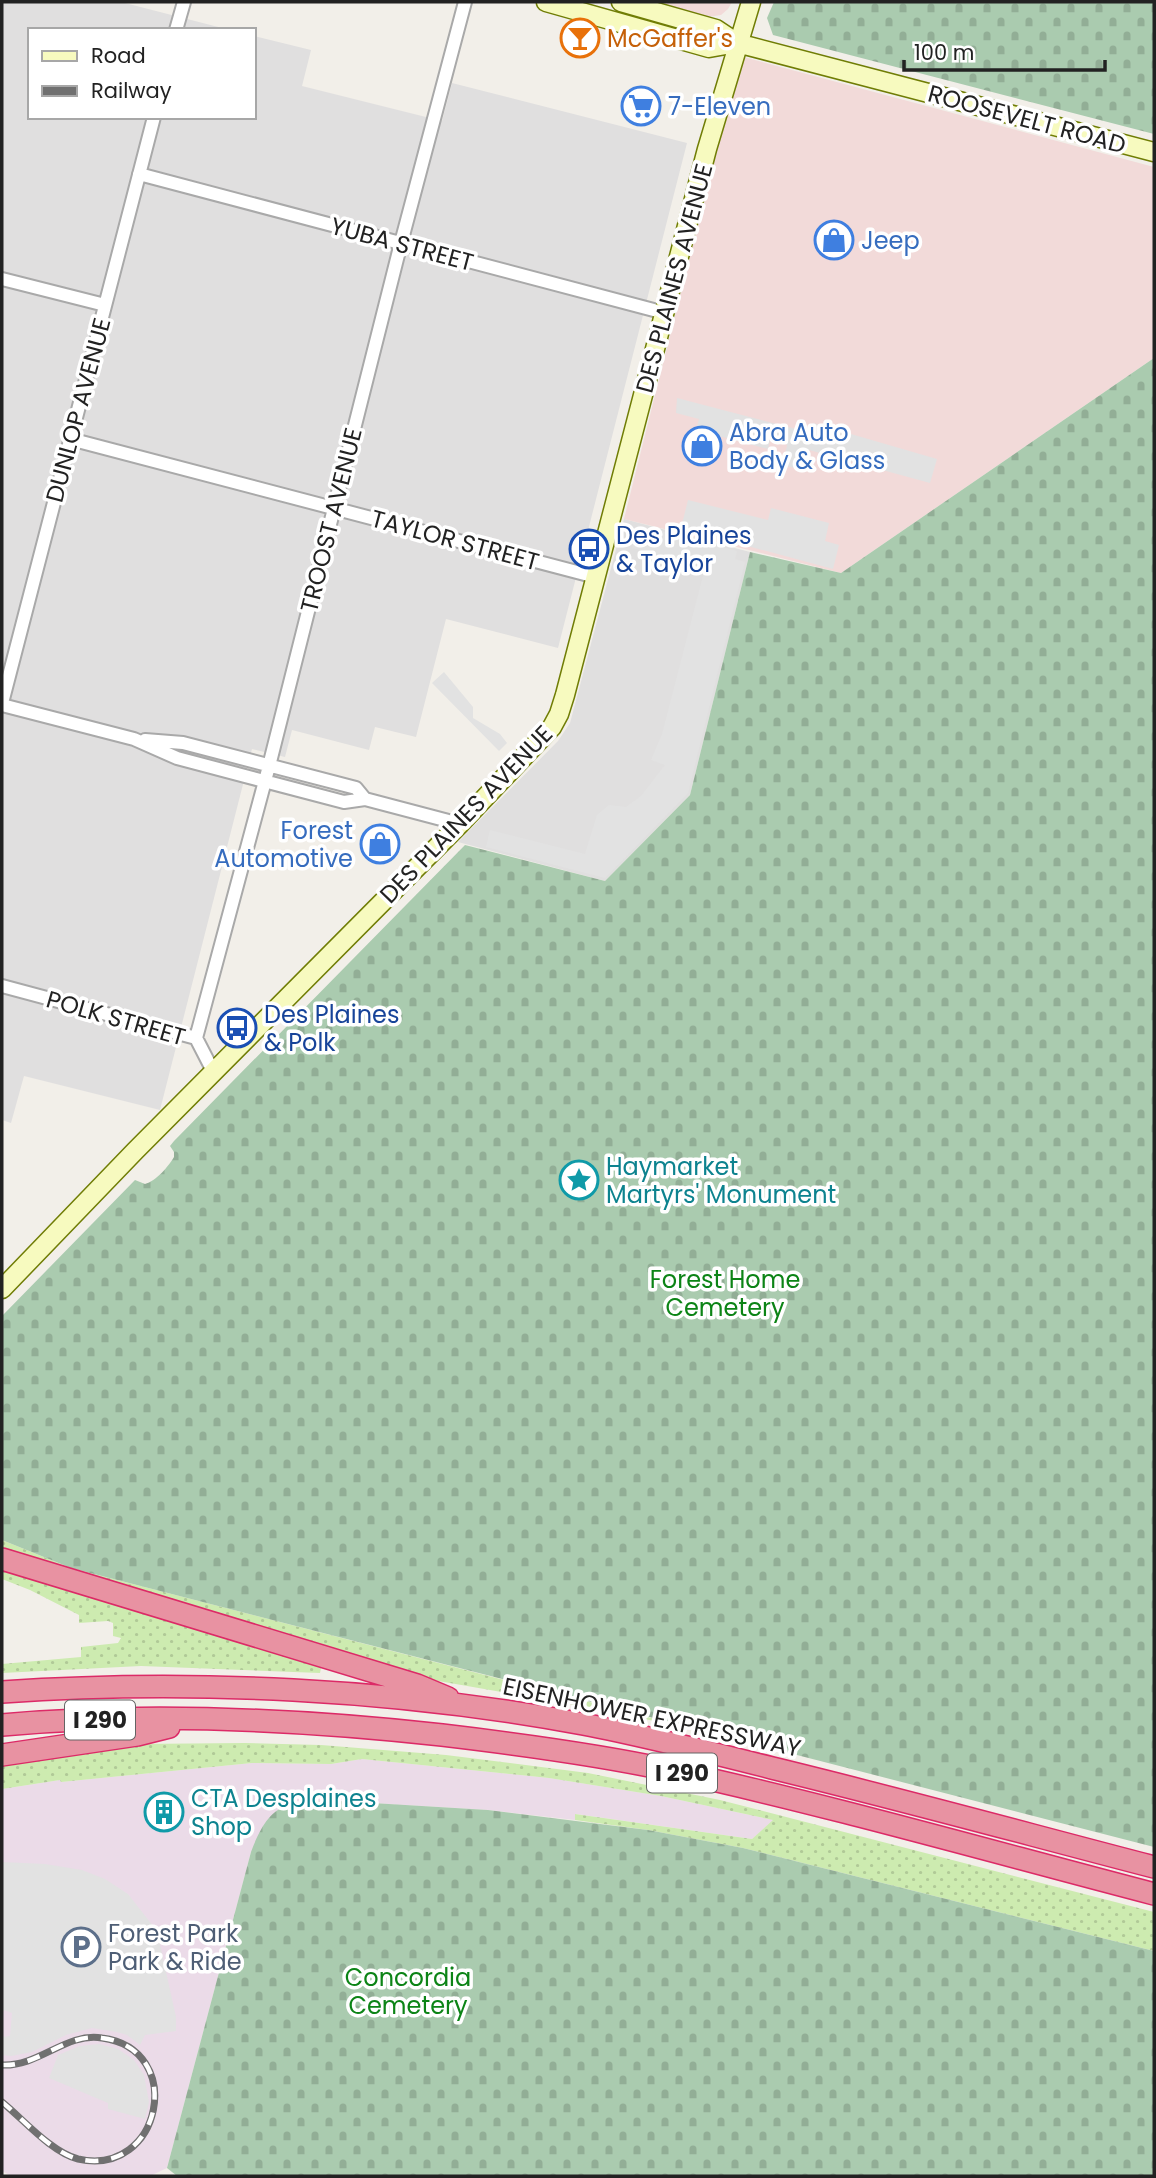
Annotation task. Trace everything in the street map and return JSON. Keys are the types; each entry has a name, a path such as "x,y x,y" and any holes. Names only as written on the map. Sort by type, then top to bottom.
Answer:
{"highway":[{"path":"2,1559 417,1685 466,1706"},
{"name":"EISENHOWER EXPRESSWAY","path":"2,1692 143,1686 260,1689 359,1695 466,1706 582,1724 692,1748 1154,1867"},
{"name":"EISENHOWER EXPRESSWAY","path":"2,1725 119,1719 199,1719 308,1723 496,1741 591,1755 682,1773 1154,1894"},
{"path":"2,1755 137,1735 199,1719"}],"main road":[{"name":"ROOSEVELT ROAD","path":"546,2 709,48 737,43"},
{"name":"ROOSEVELT ROAD","path":"621,2 716,29 737,43 1154,152"},
{"name":"DES PLAINES AVENUE","path":"2,1289 8,1273 460,824 549,731 559,714 707,149 751,2"}],"street":[{"path":"177,28 184,2"},
{"name":"TROOST AVENUE","path":"196,1038 269,766 401,243 465,2"},
{"name":"DUNLOP AVENUE","path":"2,704 153,119"},
{"name":"YUBA STREET","path":"139,174 664,313"},
{"path":"2,279 105,305"},
{"name":"TAYLOR STREET","path":"70,439 596,577"},
{"path":"2,704 134,739 177,758 344,802 365,799 460,824"},
{"path":"134,739 183,743 356,788 365,799"},
{"name":"POLK STREET","path":"2,986 196,1038 213,1071"}],"shaded area":[{"path":"2,2 121,2 222,28 28,28 28,119 256,119 256,36 311,50 302,86 442,121 452,83 687,143 558,648 446,619 416,737 375,727 369,750 292,730 285,757 252,749 160,1110 24,1076 11,1123 2,1120"},
{"path":"645,2 732,2 721,15 700,18"},
{"path":"740,56 1154,167 1154,358 841,573 624,519"},
{"path":"677,398 796,429 797,437 808,439 813,423 937,459 930,483 809,450 803,470 782,465 787,446 785,440 771,437 768,449 696,430 699,419 676,413"},
{"path":"688,500 768,520 771,508 829,523 825,541 839,545 833,569 681,528"},
{"path":"624,519 750,552 690,795 605,881 458,842 558,741 570,723"},
{"path":"638,525 737,551 735,559 745,562 688,793 605,878 486,847 490,830 585,854 597,815 609,805 626,807 641,796 665,765 651,760 662,734 705,568 632,548"},
{"path":"444,672 473,707 473,718 500,734 507,743 499,751 432,683"},
{"path":"362,1759 549,1778 661,1796 774,1820 752,1839 576,1814 575,1820 488,1810 339,1801 292,1804 251,1852 167,2168 150,2176 11,2176 2,2171 2,1789 60,1780 252,1763 331,1764"},
{"name":"Forest Park Park & Ride","path":"2,1862 45,1864 82,1870 105,1879 128,1894 157,1931 176,2017 176,2031 145,2035 140,2045 127,2035 92,2028 66,2035 32,2052 2,2055 2,2037 10,2036 12,2013 4,2010 2,2013"},
{"path":"99,2044 118,2049 134,2060 144,2075 149,2102 145,2119 108,2109 108,2103 49,2078 58,2055 80,2046"}],"green space":[{"path":"774,2 1154,2 1154,134 773,35 767,18"},
{"name":"Forest Home Cemetery","path":"1154,358 1154,1847 71,1568 2,1540 2,1316 135,1180 145,1184 161,1173 174,1157 170,1146 174,1141 465,845 605,881 690,795 750,552 841,573"},
{"path":"2,1540 71,1568 721,1736 609,1711 427,1679 2,1552"},
{"path":"2,1568 322,1663 320,1673 141,1666 2,1673 2,1664 81,1657 81,1647 118,1643 121,1638 113,1636 113,1623 79,1623 79,1615 2,1579"},
{"path":"136,1744 321,1745 446,1755 588,1773 720,1800 1154,1912 1154,1951 743,1848 648,1830 575,1820 575,1814 752,1839 773,1820 661,1796 549,1778 362,1759 331,1764 252,1763 60,1780 2,1789 2,1762"},
{"name":"Concordia Cemetery","path":"339,1801 488,1810 648,1830 743,1848 1154,1951 1154,2176 177,2176 167,2168 251,1852 258,1835 274,1813 283,1807 307,1802"}],"railway":[{"path":"2,2065 28,2061 76,2040 102,2038 129,2047 146,2064 154,2086 153,2110 145,2132 129,2150 107,2160 78,2159 58,2150 2,2102"}],"place":[{"name":"McGaffer's","path":"580,38"},
{"name":"7-Eleven","path":"641,106"},
{"name":"Jeep","path":"834,240"},
{"name":"Abra Auto Body & Glass","path":"702,446"},
{"name":"Des Plaines & Taylor","path":"589,549"},
{"name":"Forest Automotive","path":"380,844"},
{"name":"Des Plaines & Polk","path":"237,1028"},
{"name":"Haymarket Martyrs' Monument","path":"579,1180"},
{"name":"CTA Desplaines Shop","path":"164,1812"},
{"name":"Forest Park Park & Ride","path":"81,1947"}]}
